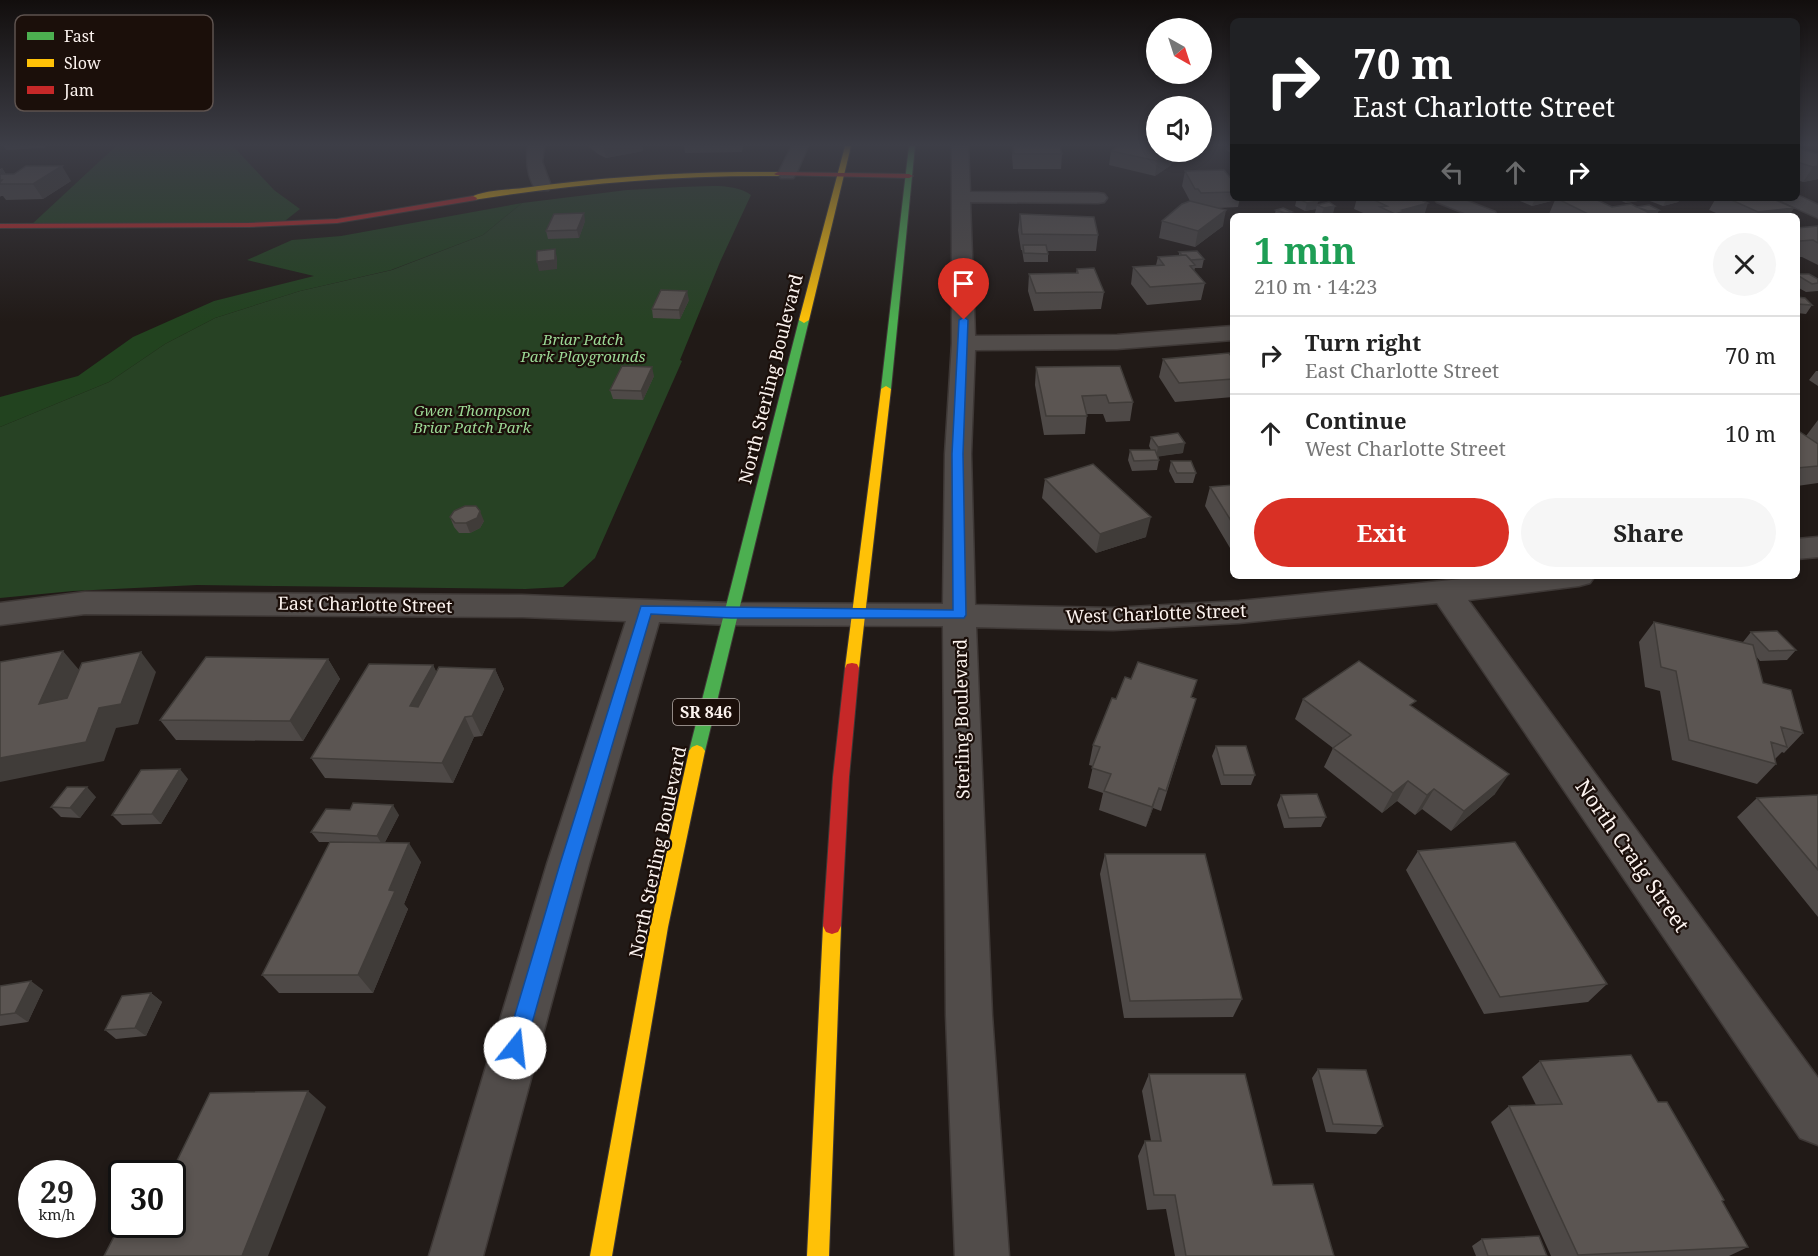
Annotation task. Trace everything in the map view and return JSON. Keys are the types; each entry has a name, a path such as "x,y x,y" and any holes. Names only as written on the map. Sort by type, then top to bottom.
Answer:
{"main road":[{"path":"0,226 270,225 337,221 433,205"},
{"name":"North Sterling Boulevard","path":"601,1256 659,927 703,723 833,205"},
{"path":"818,1256 829,969 842,777 857,613 892,345 906,205"}],"street":[{"name":"Sterling Boulevard","path":"962,205 964,343 958,454 959,615 969,1015 982,1256"},
{"path":"1460,205 1480,213"},
{"path":"1802,205 1818,212"},
{"path":"964,343 1117,342 1230,333"},
{"path":"1800,549 1818,547"},
{"name":"West Charlotte Street","path":"731,614 857,613 1113,619 1239,612 1554,579"},
{"name":"North Craig Street","path":"1446,592 1818,1120"},
{"name":"East Charlotte Street","path":"0,614 85,603 646,610 731,614"},
{"path":"456,1256 568,864 646,610"}],"green space":[{"path":"53,205 294,205 300,209 281,224 30,226"},
{"name":"Gwen Thompson Briar Patch Park","path":"520,205 747,205 720,262 680,360 682,361 595,558 563,587 525,589 197,585 73,591 0,598 0,427 109,382 165,344 215,318 300,291 392,270 483,235"},
{"path":"520,205 483,235 391,270 300,291 215,318 165,344 109,382 0,427 0,397 78,376 133,337 214,301 314,276 247,260 292,240 341,236"}],"building":[{"path":"1181,205 1204,205 1226,210 1198,231 1162,221"},
{"path":"1317,205 1333,205 1335,206 1324,208"},
{"path":"1384,205 1422,205 1398,213 1380,207 1387,206"},
{"path":"1569,205 1607,205 1612,207 1632,205 1650,213 1586,213"},
{"path":"1649,205 1659,210 1648,211 1637,207"},
{"path":"1742,205 1786,205 1794,208 1758,212"},
{"path":"1283,208 1292,212 1285,213 1276,210"},
{"path":"584,213 577,230 546,231 554,214"},
{"path":"1020,214 1094,217 1098,235 1022,234"},
{"path":"1818,226 1818,243 1813,240 1800,241 1800,228"},
{"path":"1023,245 1046,245 1048,254 1024,253"},
{"path":"555,249 555,260 537,262 537,251"},
{"path":"1197,251 1204,259 1191,260 1179,252"},
{"path":"1186,255 1195,265 1190,266 1205,283 1150,287 1133,267 1164,265 1158,257"},
{"path":"1094,268 1104,292 1036,293 1029,274 1078,273 1077,269"},
{"path":"1800,274 1809,274 1818,279 1818,283 1812,284 1800,277"},
{"path":"661,290 687,291 679,310 652,309"},
{"path":"1800,297 1805,298 1812,305 1800,304"},
{"path":"1229,353 1230,379 1179,383 1163,359"},
{"path":"622,366 652,367 641,391 610,390"},
{"path":"1120,366 1133,402 1109,403 1106,395 1082,396 1087,416 1046,416 1036,367"},
{"path":"1800,432 1818,444 1818,466 1800,468"},
{"path":"1178,433 1185,443 1158,447 1151,437"},
{"path":"1130,450 1155,450 1159,460 1134,461"},
{"path":"1171,461 1191,461 1196,473 1177,473"},
{"path":"1093,464 1151,517 1100,534 1045,479"},
{"path":"1230,485 1230,519 1210,487"},
{"path":"465,506 476,506 480,511 477,518 466,523 455,523 450,517 454,511"},
{"path":"1654,622 1753,645 1763,683 1791,690 1803,733 1781,727 1787,747 1771,742 1776,764 1689,740 1676,671 1661,667"},
{"path":"1777,631 1796,650 1769,651 1751,632"},
{"path":"63,651 39,704 67,698 82,663 141,652 121,704 99,708 86,742 0,758 0,662"},
{"path":"206,657 328,659 290,721 160,720"},
{"path":"1359,661 1416,701 1410,705 1509,774 1464,811 1434,789 1427,795 1408,781 1393,793 1333,748 1351,735 1303,699"},
{"path":"1138,662 1197,680 1191,697 1196,699 1166,791 1159,788 1152,807 1104,791 1111,774 1092,768 1100,747 1093,745 1112,698 1116,699 1125,677 1131,679"},
{"path":"369,664 433,665 410,706 418,707 439,667 495,669 472,716 465,717 442,763 311,758"},
{"path":"1216,746 1246,746 1255,775 1224,775"},
{"path":"180,769 152,814 112,815 141,770"},
{"path":"67,787 87,787 70,808 51,807"},
{"path":"1317,794 1326,817 1289,818 1281,795"},
{"path":"1818,795 1818,870 1757,798"},
{"path":"353,803 393,805 377,836 311,832 326,809 350,810"},
{"path":"330,842 409,843 389,890 395,891 358,975 262,975"},
{"path":"1515,842 1607,984 1500,997 1418,851"},
{"path":"1105,854 1205,854 1242,999 1130,1001"},
{"path":"31,981 15,1013 0,1015 0,986"},
{"path":"151,993 135,1028 105,1030 122,996"},
{"path":"1631,1055 1658,1102 1667,1102 1724,1200 1722,1201 1748,1247 1578,1255 1509,1106 1562,1104 1540,1061"},
{"path":"1318,1069 1366,1070 1383,1126 1333,1124"},
{"path":"1149,1074 1245,1074 1273,1185 1313,1184 1334,1256 1186,1256 1175,1195 1154,1195 1145,1141 1161,1141"},
{"path":"308,1091 242,1256 104,1256 113,1238 186,1238 186,1160 177,1160 210,1093"},
{"path":"1539,1236 1547,1256 1488,1256 1482,1239"}],"traffic: fast":[{"path":"886,389 906,205"},
{"path":"697,751 804,320"}],"traffic: slow":[{"path":"804,320 833,205"},
{"path":"852,668 886,389"},
{"path":"601,1256 659,927 697,751"},
{"path":"818,1256 832,926"}],"traffic: jam":[{"path":"0,226 249,225 337,221 434,205"},
{"path":"832,926 841,777 852,668"}],"route":[{"path":"515,1048 568,864 646,610 731,614 959,615 958,454 964,320"}],"park label":[{"name":"Briar Patch Park Playgrounds","path":"583,348"}]}
